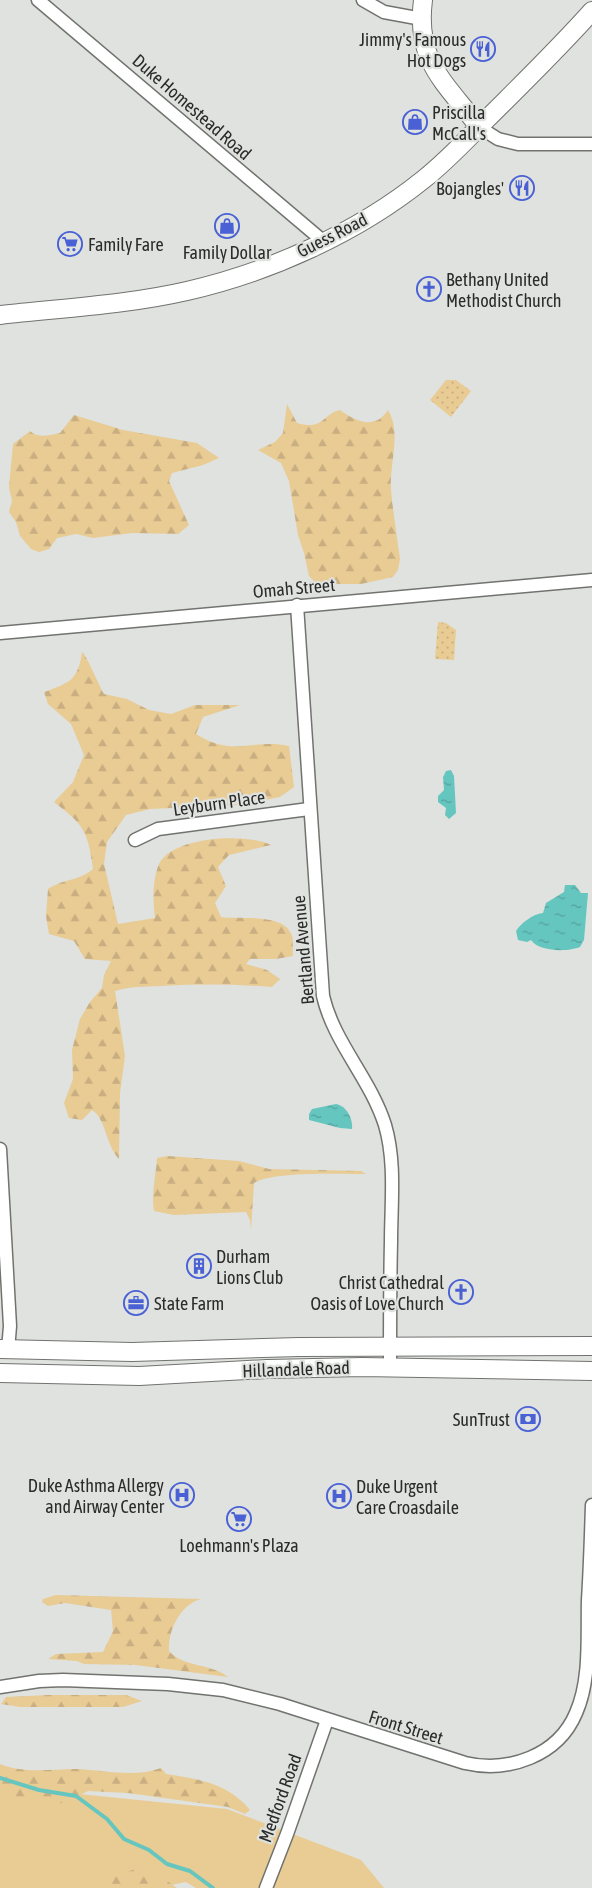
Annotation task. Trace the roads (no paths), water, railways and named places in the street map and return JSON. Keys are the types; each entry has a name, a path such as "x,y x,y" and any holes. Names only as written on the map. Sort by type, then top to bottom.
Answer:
{"main road":[{"path":"423,0 422,19 425,44 436,73 479,127"},
{"name":"Guess Road","path":"0,315 120,302 187,291 260,269 324,241 362,221 406,193 440,166 556,51 592,12"},
{"name":"Hillandale Road","path":"3,1361 132,1352 390,1346 592,1346"},
{"path":"3,1361 20,1364 26,1362 70,1363 132,1352"},
{"name":"Hillandale Road","path":"3,1361 139,1376 267,1369 390,1368 592,1371"}],"street":[{"name":"Duke Homestead Road","path":"38,0 324,241"},
{"path":"363,0 384,12 422,19"},
{"path":"479,127 498,139 518,144 592,144"},
{"name":"Omah Street","path":"0,633 592,580"},
{"name":"Bertland Avenue","path":"298,605 309,809 322,996 335,1034 358,1068 378,1106 390,1150 392,1182 390,1368"},
{"name":"Leyburn Place","path":"135,840 158,830 309,809"},
{"path":"0,1149 9,1317 3,1361"},
{"name":"Front Street","path":"0,1688 39,1681 63,1680 168,1684 223,1690 271,1701 484,1768 516,1763 539,1754 557,1742 572,1722 582,1693 587,1652 592,1505"},
{"name":"Medford Road","path":"266,1888 327,1720"}],"water":[{"path":"451,770 454,776 456,813 449,819 445,815 446,808 438,802 438,796 444,790 443,777 446,771"},
{"path":"565,885 575,885 581,893 588,893 584,940 580,947 568,950 554,950 540,947 531,940 527,942 518,940 516,931 518,928 531,917 543,913 546,903 564,892"},
{"path":"336,1104 346,1110 352,1129 309,1120 309,1114 312,1109"}],"waterway":[{"path":"0,1778 39,1790 76,1796 107,1819 124,1839 149,1850 167,1864 190,1871 213,1888"}],"place":[{"name":"Jimmy's Famous Hot Dogs","path":"483,49"},
{"name":"Priscilla McCall's","path":"415,122"},
{"name":"Bojangles'","path":"522,188"},
{"name":"Family Dollar","path":"227,226"},
{"name":"Family Fare","path":"70,244"},
{"name":"Bethany United Methodist Church","path":"429,289"},
{"name":"Durham Lions Club","path":"199,1266"},
{"name":"Christ Cathedral Oasis of Love Church","path":"461,1292"},
{"name":"State Farm","path":"136,1303"},
{"name":"SunTrust","path":"528,1419"},
{"name":"Duke Asthma Allergy and Airway Center","path":"182,1495"},
{"name":"Duke Urgent Care Croasdaile","path":"339,1496"},
{"name":"Loehmann's Plaza","path":"239,1519"}]}
